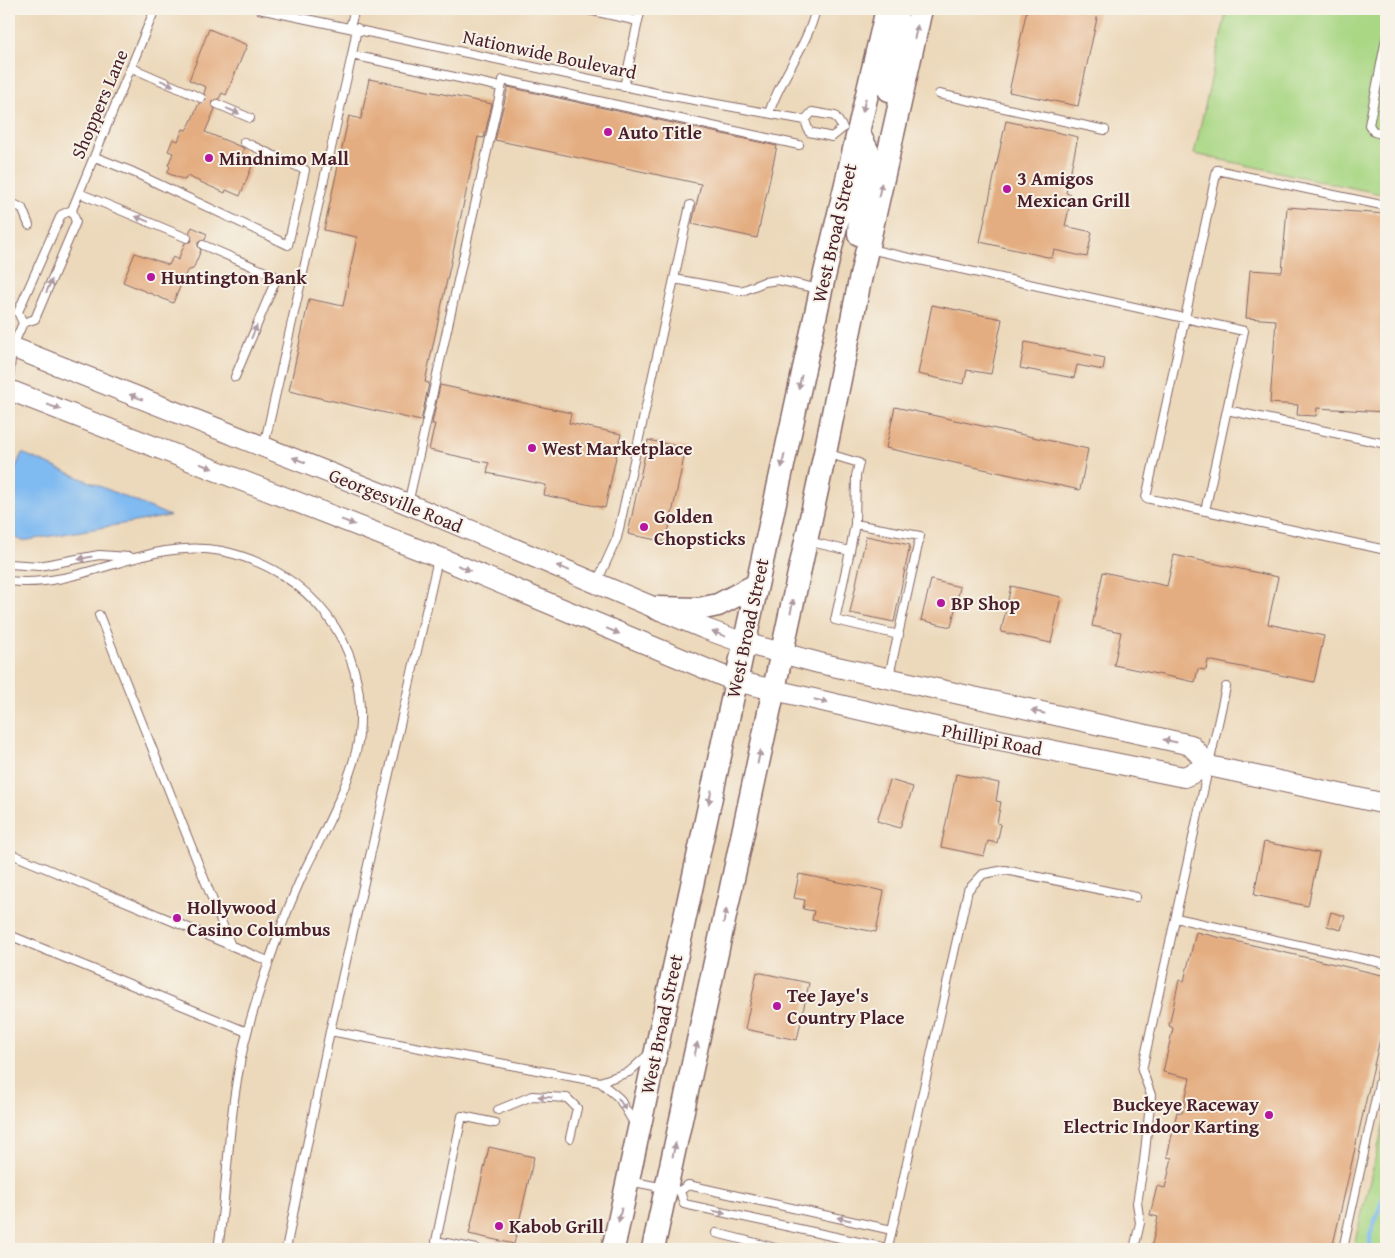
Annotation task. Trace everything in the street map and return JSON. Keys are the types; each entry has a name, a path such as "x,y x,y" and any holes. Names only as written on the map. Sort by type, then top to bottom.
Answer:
{"main road":[{"name":"West Broad Street","path":"613,1249 820,290 850,129 887,9"},
{"path":"892,136 885,134 882,124 892,75 897,9"},
{"name":"West Broad Street","path":"653,1249 673,1190 774,690 892,136 921,9"},
{"path":"832,416 828,374 860,229 861,187 868,152 850,129"},
{"name":"Georgesville Road","path":"11,347 408,504 656,608 744,643 782,654"},
{"name":"Georgesville Road","path":"9,390 438,557 736,681 774,690"},
{"path":"656,608 699,609 718,605 756,585"},
{"name":"Phillipi Road","path":"774,690 963,733 1184,777 1209,766 1191,746 782,654"},
{"path":"1209,766 1386,804"}],"lane":[{"name":"Shoppers Lane","path":"23,323 18,312 61,215 72,210 80,193 156,9"},
{"name":"Nationwide Boulevard","path":"259,9 354,27 624,86 805,120 812,112 835,116 850,129"},
{"path":"264,446 352,55 355,9"},
{"path":"584,9 638,21"},
{"path":"624,86 640,9"},
{"path":"769,113 779,86 812,29 816,9"},
{"path":"1386,39 1369,125 1374,132 1386,135"},
{"path":"352,55 501,87"},
{"path":"132,68 202,98"},
{"path":"408,504 502,80 799,145"},
{"path":"939,94 1105,130"},
{"path":"217,104 250,118"},
{"path":"805,120 809,132 832,137 850,129"},
{"path":"95,157 133,172 288,244 305,170 244,142"},
{"path":"1386,206 1217,170 1146,498 1386,550"},
{"path":"80,193 187,238"},
{"path":"9,202 22,208 29,225"},
{"path":"597,582 617,538 690,205"},
{"name":"Shoppers Lane","path":"9,378 11,347 23,323 34,319 76,222 72,210"},
{"path":"203,245 277,277 236,377"},
{"path":"868,248 1244,330 1205,511"},
{"path":"674,279 742,291 764,282 778,280 820,290"},
{"path":"1227,410 1386,444"},
{"path":"825,453 859,463 856,476 856,524 835,620 899,635"},
{"path":"856,524 920,536 888,678"},
{"path":"806,541 850,551"},
{"path":"9,581 44,582 75,577 133,557 186,549 220,551 256,560 289,578 314,600 338,630 353,664 360,702 359,737 351,766 301,879 268,961 247,1032 233,1097 218,1249"},
{"path":"9,564 40,566 99,555 133,557"},
{"path":"286,1249 330,1031 438,557"},
{"path":"99,616 230,946"},
{"path":"1134,1249 1140,1223 1137,1203 1144,1161 1151,1095 1142,1070 1226,687"},
{"path":"9,853 268,961"},
{"path":"673,1190 684,1204 890,1249 892,1230 968,890 983,874 1005,870 1136,897"},
{"path":"1176,918 1386,964"},
{"path":"9,935 247,1032"},
{"path":"330,1031 600,1082 619,1098 638,1130"},
{"path":"600,1082 629,1072 656,1047"},
{"path":"1343,1249 1386,1052"},
{"path":"498,1110 532,1096 567,1098 577,1108 570,1138"},
{"path":"477,1249 436,1241 462,1116 495,1123"},
{"path":"627,1180 673,1190 688,1185 892,1230"},
{"path":"716,1233 779,1249"}],"shaded area":[{"path":"9,9 1227,9 1194,154 1386,195 1386,1115 1353,1249 9,1249"}],"green space":[{"path":"1227,9 1386,9 1386,195 1194,154"},
{"path":"1386,1115 1386,1249 1353,1249"}],"water":[{"path":"22,453 170,516 22,541 9,535 9,483"}],"building":[{"path":"1027,9 1099,9 1078,106 1009,92"},
{"path":"209,29 247,45 226,95 222,93 219,99 212,101 215,109 205,132 244,148 241,156 254,161 240,196 226,190 225,193 187,176 185,180 167,173 173,153 168,151 173,139 178,141 183,129 186,130 190,124 199,103 206,100 204,93 206,87 189,80"},
{"path":"369,79 492,104 484,138 478,137 425,382 429,383 421,421 289,391 309,299 343,306 357,237 324,230 349,116 361,119"},
{"path":"508,87 777,146 757,238 692,224 701,184 495,140"},
{"path":"1006,121 1078,137 1066,193 1072,195 1065,226 1092,232 1087,257 1054,250 1052,258 980,242"},
{"path":"1287,207 1386,214 1385,412 1317,408 1316,416 1297,415 1298,405 1270,403 1276,320 1246,318 1250,270 1282,272"},
{"path":"192,227 207,234 205,240 198,242 201,250 193,269 187,271 173,303 123,282 135,253 169,265 173,257 178,260 185,243 192,241 189,233"},
{"path":"932,305 1002,319 991,374 967,370 964,384 918,374"},
{"path":"1025,342 1105,358 1103,370 1077,365 1074,378 1020,368"},
{"path":"440,385 571,413 569,423 621,434 605,508 544,495 546,485 487,473 489,463 429,450 435,424 432,424"},
{"path":"895,407 1088,449 1080,490 886,448"},
{"path":"648,440 686,448 666,542 628,534"},
{"path":"866,536 910,545 894,622 850,613"},
{"path":"1174,555 1278,577 1268,624 1324,636 1314,682 1208,660 1206,670 1198,669 1195,682 1114,665 1121,632 1092,626 1103,572 1167,586"},
{"name":"BP Shop","path":"931,580 960,587 951,627 921,620"},
{"path":"1011,586 1061,597 1051,643 1001,632"},
{"path":"956,774 999,783 996,801 1001,802 997,823 1001,824 997,843 988,841 984,856 941,847"},
{"path":"890,780 913,787 900,828 877,821"},
{"path":"1264,842 1319,853 1308,906 1254,895"},
{"path":"799,874 884,891 876,932 812,920 814,911 803,909 805,900 794,898"},
{"path":"1331,912 1345,916 1341,930 1327,926"},
{"path":"1196,932 1386,976 1386,1013 1332,1249 1306,1244 1305,1249 1151,1249 1158,1217 1150,1215 1157,1186 1165,1188 1172,1158 1167,1157 1177,1112 1182,1113 1190,1078 1163,1072 1173,1028 1169,1026 1179,980 1184,981"},
{"name":"Tee Jaye's Country Place","path":"757,972 809,983 797,1040 745,1029"},
{"path":"489,1147 534,1157 514,1244 469,1234"}],"waterway":[{"path":"1370,1249 1370,1235 1386,1190"}],"place":[{"name":"Auto Title","path":"608,132"},
{"name":"Mindnimo Mall","path":"209,158"},
{"name":"3 Amigos Mexican Grill","path":"1007,189"},
{"name":"Huntington Bank","path":"151,277"},
{"name":"West Marketplace","path":"532,448"},
{"name":"Golden Chopsticks","path":"644,527"},
{"name":"BP Shop","path":"941,603"},
{"name":"Hollywood Casino Columbus","path":"177,918"},
{"name":"Tee Jaye's Country Place","path":"777,1006"},
{"name":"Buckeye Raceway Electric Indoor Karting","path":"1269,1115"},
{"name":"Kabob Grill","path":"499,1226"}]}
